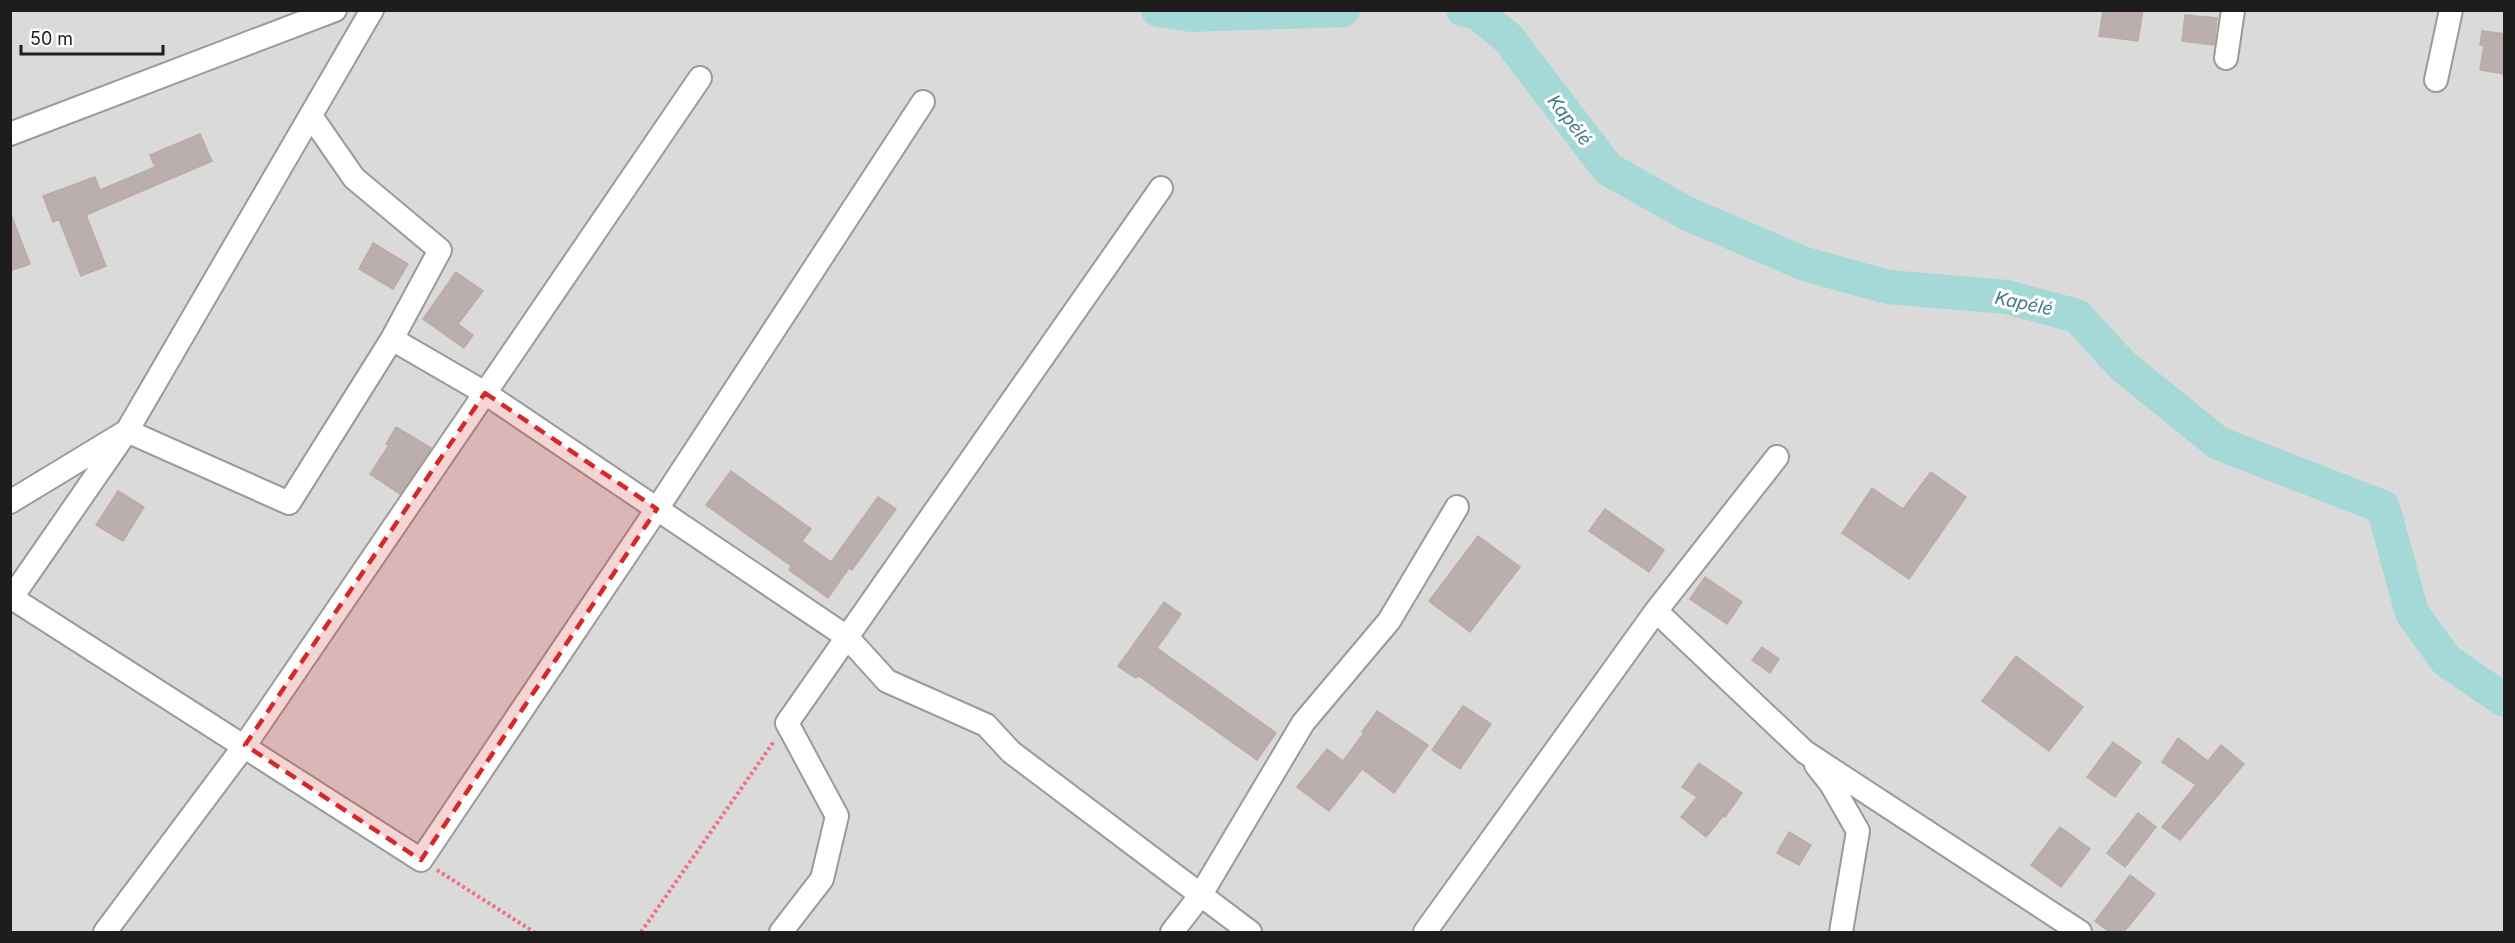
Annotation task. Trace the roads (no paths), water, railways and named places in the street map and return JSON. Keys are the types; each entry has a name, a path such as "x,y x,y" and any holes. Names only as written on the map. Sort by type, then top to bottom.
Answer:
{"street":[{"path":"10,134 335,10"},
{"path":"372,10 128,431 11,599 245,745 422,860 657,509 923,102"},
{"path":"2226,58 2233,10"},
{"path":"2436,80 2451,10"},
{"path":"105,933 245,745 700,78"},
{"path":"128,431 289,503 392,339 440,250 354,178 311,116"},
{"path":"780,933 822,879 837,816 787,723 1161,188"},
{"path":"392,339 485,393 847,637 887,681 986,725 1011,752 1250,933"},
{"path":"10,502 128,431"},
{"path":"1425,933 1656,611 1778,457"},
{"path":"1172,933 1200,896 1303,723 1389,621 1457,507"},
{"path":"1656,611 1805,752 1831,784 1858,831 1840,933"},
{"path":"1805,752 2080,933"}],"waterway":[{"name":"Kapélé","path":"1158,10 1191,15 1343,10"},
{"name":"Kapélé","path":"1463,10 1476,12 1508,38 1608,169 1686,213 1805,264 1888,287 2007,297 2077,316 2122,365 2218,443 2383,507 2412,613 2446,660 2504,700"}]}
